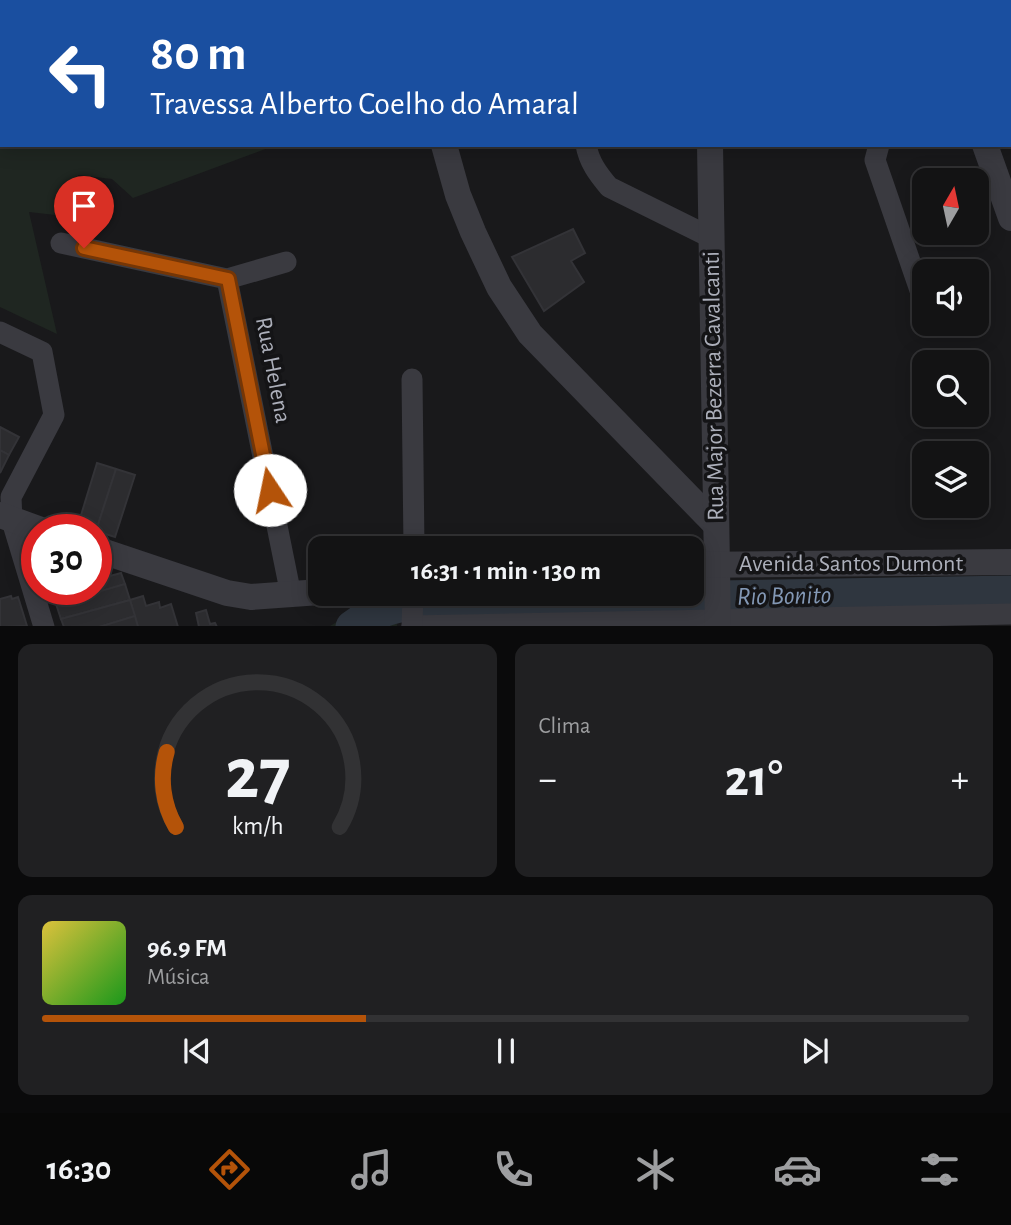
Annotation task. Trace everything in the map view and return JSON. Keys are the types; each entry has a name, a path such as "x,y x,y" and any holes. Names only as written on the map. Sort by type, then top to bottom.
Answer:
{"street":[{"path":"445,147 472,232 499,286 530,334 716,525"},
{"path":"586,147 596,172 609,187 712,238"},
{"name":"Rua Major Bezerra Cavalcanti","path":"710,147 716,525 704,565 717,623"},
{"path":"878,147 875,160 912,267"},
{"path":"986,147 1011,218"},
{"path":"61,243 228,279 286,262"},
{"name":"Rua Helena","path":"228,279 291,595"},
{"path":"0,331 42,352 54,415 6,508 44,626"},
{"path":"412,379 414,536"},
{"path":"6,508 21,517"},
{"path":"112,554 227,593 251,597 308,593"},
{"name":"Avenida Santos Dumont","path":"704,565 1011,562"},
{"path":"413,606 412,626 717,623 1011,614"}],"shaded area":[{"path":"0,147 271,147 133,198 112,179 78,175 73,217 29,212 57,334 0,307"},
{"path":"357,606 396,606 397,626 330,626 357,610"}],"building":[{"path":"573,229 585,253 571,261 584,282 544,311 512,257"},
{"path":"0,427 19,437 9,455 0,450"},
{"path":"0,450 9,455 0,473"},
{"path":"97,463 116,469 101,514 81,514"},
{"path":"116,469 135,475 115,537 112,536 112,514 101,514"},
{"path":"121,573 125,584 112,588 112,575"},
{"path":"125,584 130,600 112,605 112,588"},
{"path":"143,596 146,606 159,602 160,608 171,604 178,626 138,626 130,600"},
{"path":"18,597 27,626 0,626 0,599"},
{"path":"130,600 135,616 102,626 64,626 61,619"},
{"path":"56,605 112,605 61,619"},
{"path":"206,610 210,624 215,623 216,626 199,626 196,613"},
{"path":"135,616 138,626 102,626"}],"waterway":[{"name":"Rio Bonito","path":"354,626 384,610 419,602 1011,592"}],"route":[{"path":"84,248 228,279 270,490"}]}
